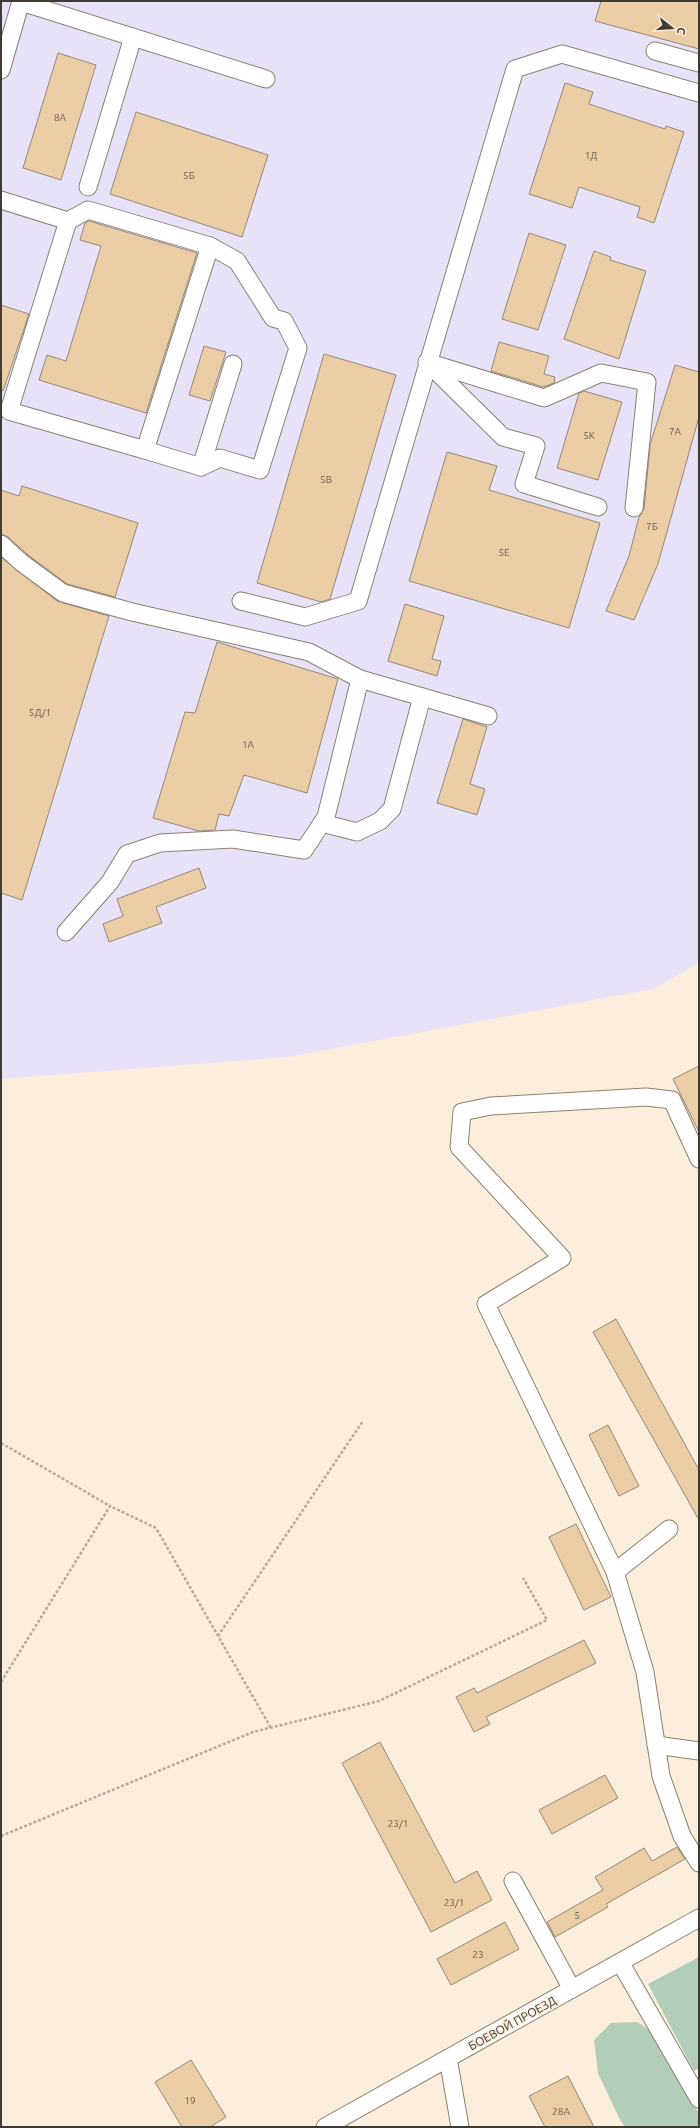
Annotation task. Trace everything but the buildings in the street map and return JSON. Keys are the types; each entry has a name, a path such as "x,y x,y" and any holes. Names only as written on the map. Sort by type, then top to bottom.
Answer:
{"street":[{"path":"1,70 21,1 133,38 266,79"},
{"path":"88,187 133,38"},
{"path":"655,51 699,63"},
{"path":"241,601 305,617 358,601 427,362 515,69 562,54 699,93"},
{"path":"1,200 68,221"},
{"path":"88,210 210,246 238,261 273,318 284,321 298,348 260,470 220,458 200,467 9,411 68,221 88,210"},
{"path":"145,450 210,246"},
{"path":"427,362 503,437 536,446 524,484 598,507"},
{"path":"427,362 544,398 601,373 647,382 634,508"},
{"path":"200,467 233,364"},
{"path":"1,544 22,563 63,593 162,619 309,652 360,679 488,716"},
{"path":"66,932 110,882 127,854 160,843 233,839 304,850 326,817 360,679"},
{"path":"322,823 357,832 380,822 392,809 422,697"},
{"path":"699,1159 672,1100 646,1098 491,1106 462,1112 459,1147 562,1258 486,1304 615,1572 645,1672 661,1776 682,1836 699,1863"},
{"path":"615,1572 669,1529"},
{"path":"656,1745 699,1751"},
{"path":"513,1881 572,1989"},
{"name":"БОЕВОЙ ПРОЕЗД","path":"325,2127 699,1918"},
{"path":"620,1962 699,2099"},
{"path":"448,2058 460,2127"}],"path":[{"path":"218,1636 363,1421"},
{"path":"1,1443 110,1506 156,1528 270,1728"},
{"path":"1,1682 110,1506"},
{"path":"1,1836 253,1732 379,1701 547,1620 523,1578"}],"shaded area":[{"path":"1,1 699,1 699,963 653,989 288,1057 1,1079"}],"green space":[{"path":"699,1957 699,2068 694,2071 648,1984"},
{"path":"637,2022 653,2032 699,2114 699,2127 625,2127 620,2120 598,2073 594,2040 611,2023"}]}
